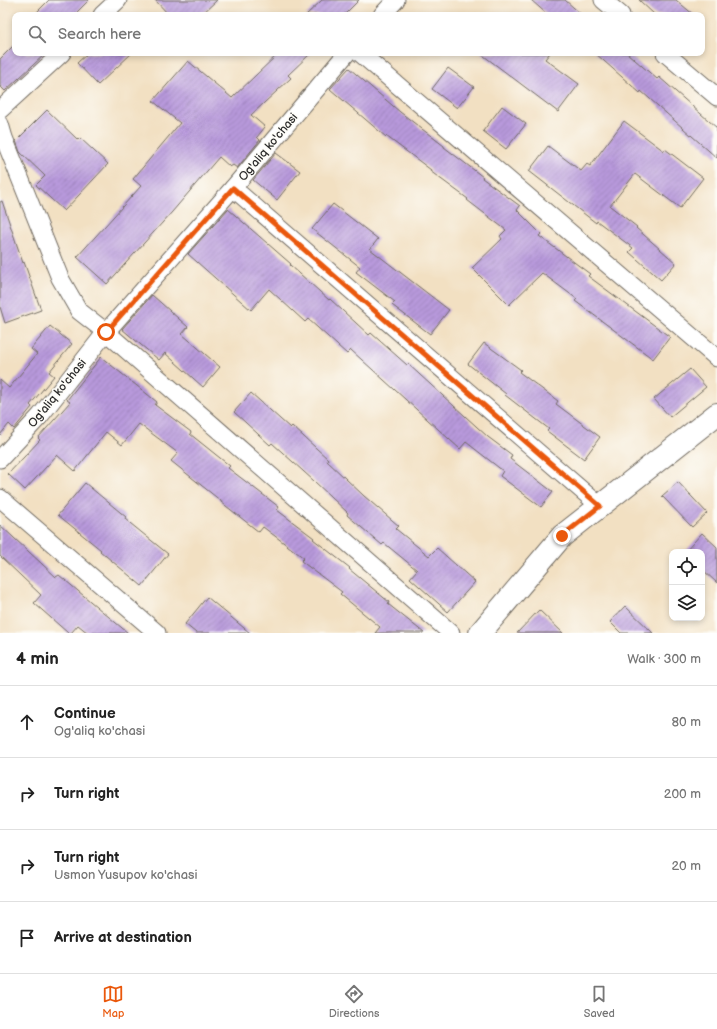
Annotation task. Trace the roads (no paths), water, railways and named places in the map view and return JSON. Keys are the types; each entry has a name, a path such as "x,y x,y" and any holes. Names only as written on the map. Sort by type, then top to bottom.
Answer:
{"main road":[{"path":"480,633 562,536 717,414"}],"street":[{"path":"105,12 118,0"},
{"path":"385,12 396,0"},
{"path":"603,0 617,12"},
{"path":"0,110 59,56"},
{"name":"Og'aliq ko'chasi","path":"0,460 40,416 106,332 233,188 344,56"},
{"path":"364,56 717,358"},
{"path":"669,56 717,97"},
{"path":"1,134 60,278 79,311 106,332 451,633"},
{"path":"233,188 600,506"},
{"path":"0,498 157,633"}]}
